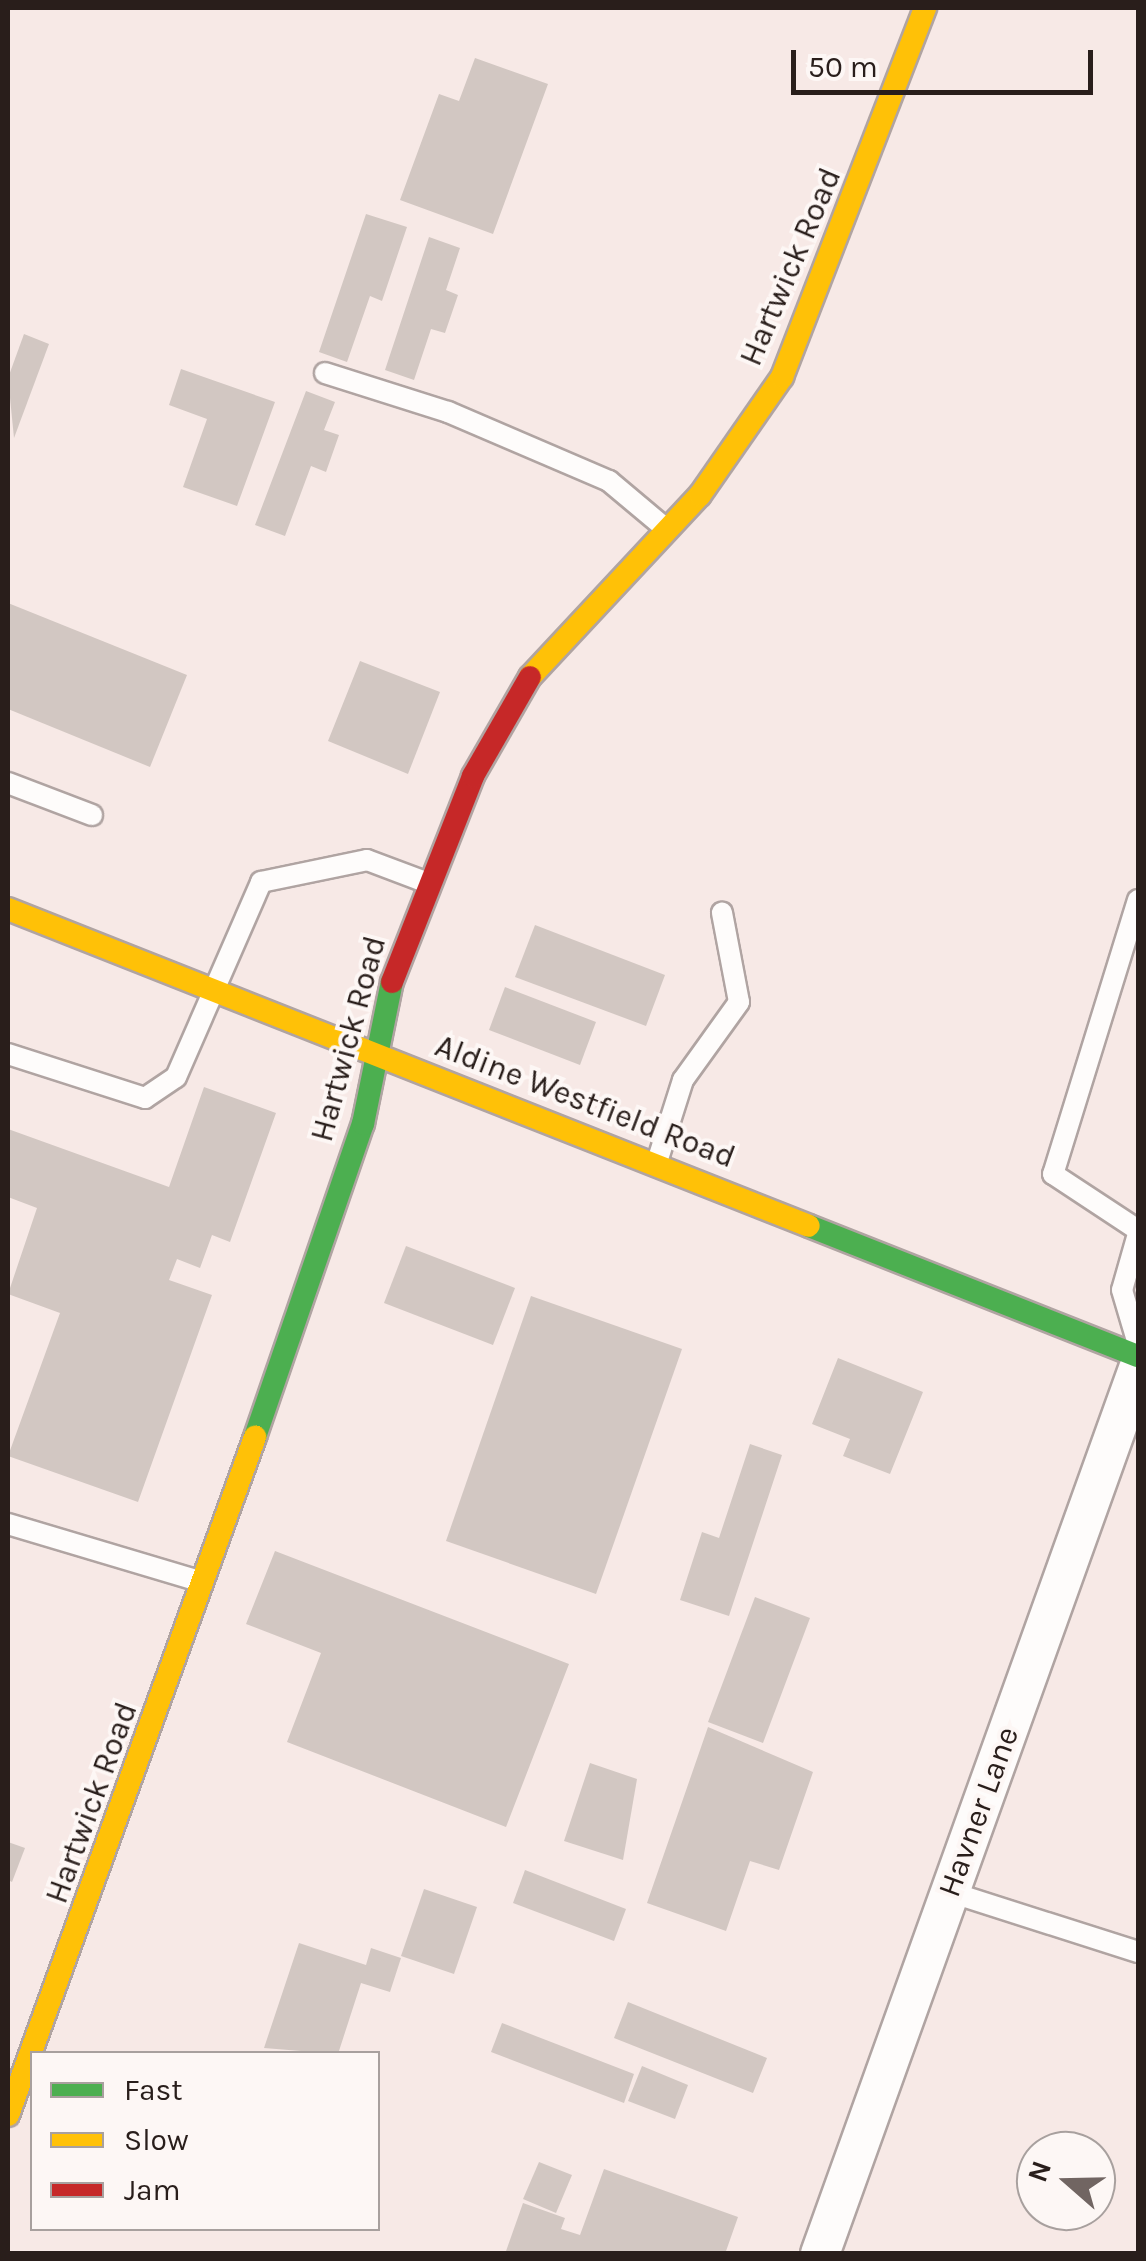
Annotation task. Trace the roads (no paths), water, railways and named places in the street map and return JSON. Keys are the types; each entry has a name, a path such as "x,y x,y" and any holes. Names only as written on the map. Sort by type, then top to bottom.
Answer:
{"street":[{"name":"Hartwick Road","path":"31,2051 205,1583 346,1176 390,987 504,712 742,441 782,377 924,8"},
{"name":"Aldine Westfield Road","path":"8,910 1138,1356"},
{"name":"Havner Lane","path":"820,2254 1138,1370"},
{"name":"Hartwick Road","path":"8,2114 30,2055"}],"lane":[{"path":"325,373 609,480 666,530"},
{"path":"8,783 92,815"},
{"path":"8,1054 145,1098 176,1077 261,882 367,860 430,883"},
{"path":"1138,900 1052,1174 1138,1232 1122,1290 1138,1344"},
{"path":"656,1164 683,1080 738,1002 722,912"},
{"path":"8,1524 205,1583"},
{"path":"950,1892 1138,1952"}]}
